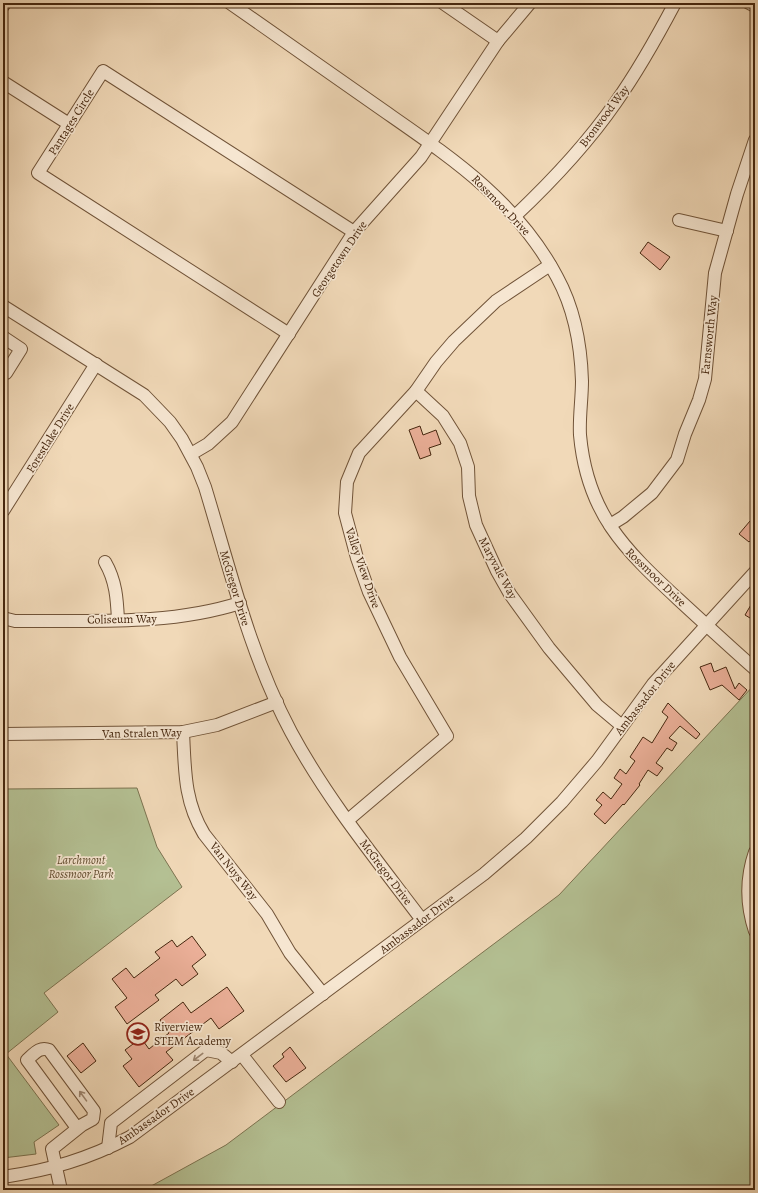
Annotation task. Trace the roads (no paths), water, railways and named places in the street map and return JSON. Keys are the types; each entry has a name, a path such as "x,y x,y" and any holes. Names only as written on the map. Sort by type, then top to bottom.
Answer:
{"street":[{"name":"Rossmoor Drive","path":"230,3 468,171 515,216 531,235 550,265 569,305 579,347 582,383 580,422 584,462 597,503 618,539 637,562 755,669"},
{"path":"442,3 498,41"},
{"name":"Georgetown Drive","path":"191,454 208,444 232,422 354,232 420,157 498,41 530,3"},
{"name":"Bronwood Way","path":"515,216 564,167 616,102 656,40 675,3"},
{"path":"749,3 755,6"},
{"name":"Pantages Circle","path":"289,334 38,173 69,124 103,71 354,232"},
{"path":"3,82 69,124"},
{"name":"Farnsworth Way","path":"610,525 623,517 652,493 677,460 685,434 699,400 704,379 715,273 746,163 755,140"},
{"path":"679,220 727,231"},
{"name":"Valley View Drive","path":"348,820 447,736 400,658 384,626 357,558 345,513 347,482 354,460 416,391 436,362 473,321 496,301 550,265"},
{"name":"McGregor Drive","path":"3,306 129,384 158,408 178,434 191,454 204,487 253,645 277,702 309,763 348,820 422,920"},
{"path":"3,337 21,350 4,374"},
{"name":"Forestlake Drive","path":"3,511 96,364"},
{"name":"Maryvale Way","path":"416,391 443,416 460,443 468,467 470,496 476,525 497,571 510,594 549,648 597,705 622,726"},
{"path":"105,562 111,572 116,586 118,620"},
{"name":"Ambassador Drive","path":"3,1177 55,1167 86,1158 108,1148 143,1127 484,874 532,833 583,779 653,684 755,572"},
{"name":"Coliseum Way","path":"3,618 15,621 172,618 240,604"},
{"name":"Van Stralen Way","path":"3,734 183,732 217,725 277,702"},
{"name":"Van Nuys Way","path":"183,732 186,787 189,801 197,822 204,834 267,914 290,953 323,994"},
{"path":"755,852 749,874 748,891 750,913 755,931"},
{"path":"61,1190 52,1149 80,1127 93,1119 94,1111 49,1050 45,1048 40,1050 27,1060 80,1127"},
{"path":"108,1148 111,1123 206,1050 237,1058 279,1102"}],"place":[{"name":"Riverview STEM Academy","path":"138,1034"}],"park label":[{"name":"Larchmont Rossmoor Park","path":"81,867"}]}
